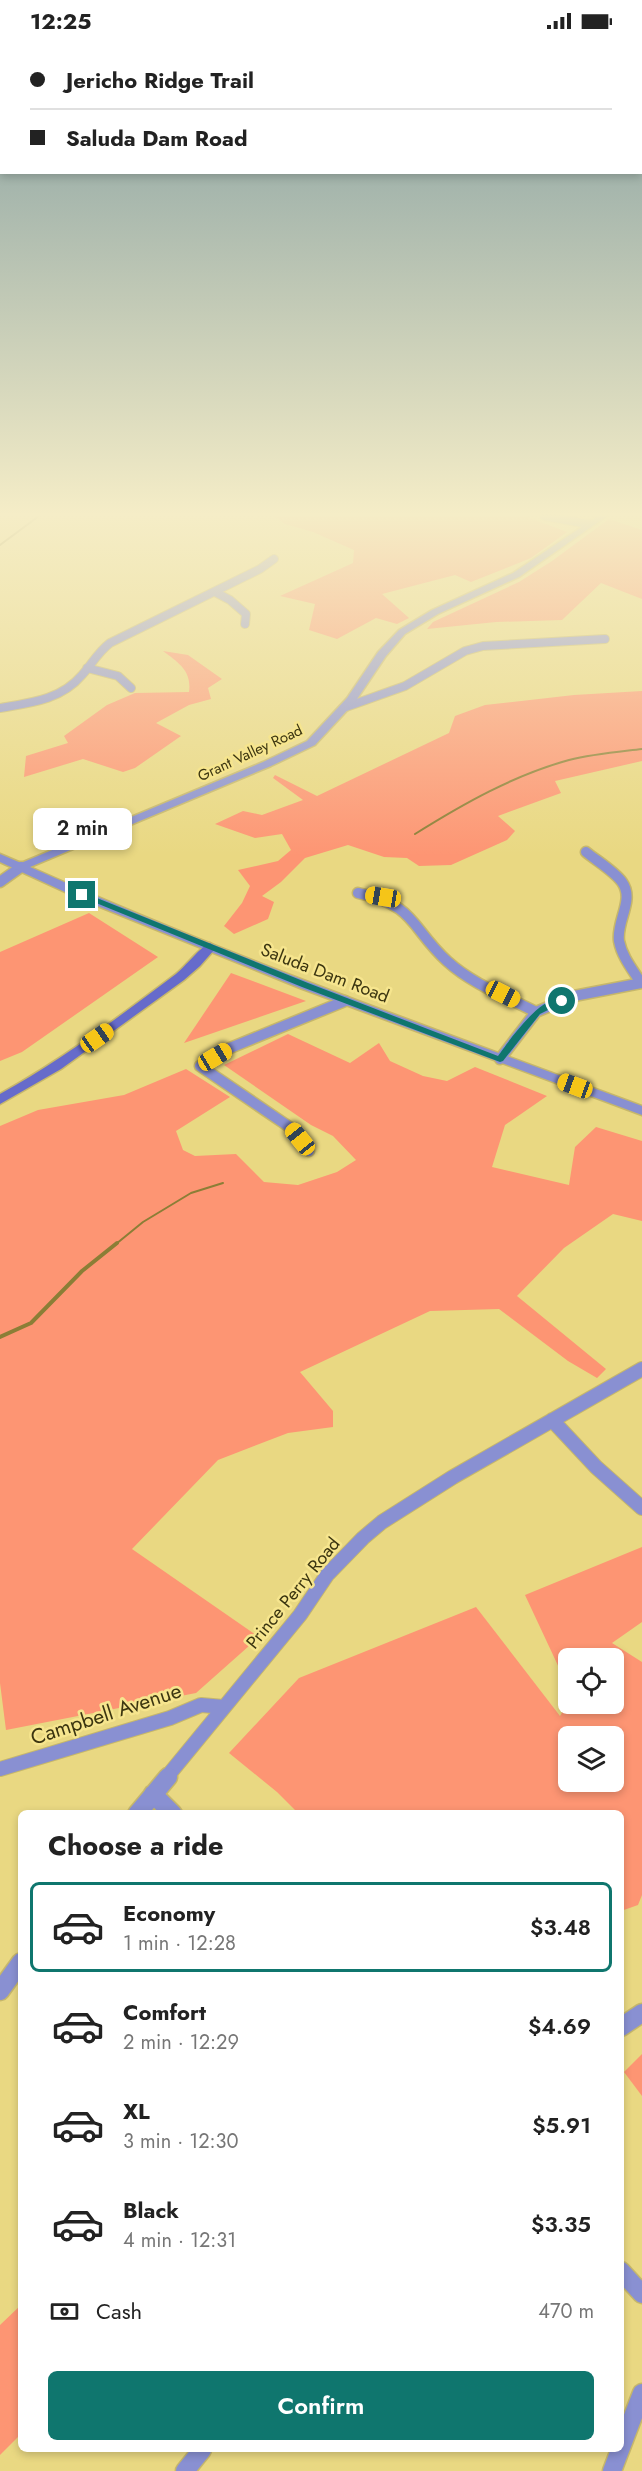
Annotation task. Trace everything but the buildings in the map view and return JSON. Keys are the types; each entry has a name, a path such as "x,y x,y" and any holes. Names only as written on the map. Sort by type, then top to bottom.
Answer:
{"main road":[{"path":"0,1100 62,1063 177,979 205,955 210,947"}],"street":[{"path":"0,708 51,698 73,685 92,658 110,643 138,629"},
{"name":"Grant Valley Road","path":"21,867 303,747 320,735 346,707 382,654 406,629"},
{"path":"346,707 405,686 465,651 483,646 605,639"},
{"path":"87,668 118,676 130,688"},
{"path":"500,1059 537,1012 578,995 642,983 622,955 617,936 628,896 622,882 586,852"},
{"name":"Saluda Dam Road","path":"0,858 210,947 345,1001 642,1111"},
{"path":"0,882 21,867"},
{"path":"358,893 383,897 407,913 447,961 469,977 537,1012"},
{"path":"309,1150 291,1128 200,1066 230,1048 345,1001"},
{"name":"Prince Perry Road","path":"140,1810 300,1615 327,1575 363,1538 405,1507 642,1369"},
{"path":"552,1420 596,1467 642,1508"},
{"name":"Campbell Avenue","path":"0,1768 69,1750 170,1718 201,1705 224,1707"},
{"path":"153,1794 168,1810"},
{"path":"0,1990 18,1966"},
{"path":"624,2024 642,2013"},
{"path":"624,2274 642,2294"},
{"path":"624,2444 642,2393"},
{"path":"185,2471 200,2452"},
{"path":"612,2471 620,2452"}],"shaded area":[{"path":"309,629 355,629 337,639"},
{"path":"163,651 188,655 222,679 208,688 211,699 189,705 156,723 181,736 135,768 123,772 83,759 24,777 26,756 68,743 64,736 107,705 135,693 189,692 188,678 183,668"},
{"path":"642,691 642,761 555,781 561,793 498,816 515,831 507,840 451,865 419,866 407,858 384,857 348,845 305,858 281,882 262,896 274,902 268,919 234,934 224,926 242,903 250,886 238,870 278,861 291,850 282,834 255,838 215,824 243,811 262,815 303,800 273,778 275,775 317,796 449,733 455,716 485,705 574,695"},
{"path":"89,913 158,957 22,1052 0,1061 0,952"},
{"path":"231,973 306,1001 184,1043"},
{"path":"288,1034 350,1063 379,1043 390,1061 423,1076 447,1081 475,1067 547,1096 505,1125 492,1167 569,1185 575,1147 596,1127 642,1141 642,1221 613,1214 564,1248 517,1296 606,1369 597,1378 568,1361 499,1309 430,1311 300,1372 333,1411 333,1427 288,1433 218,1460 132,1549 259,1637 196,1693 6,1730 0,1683 0,1126 38,1110 124,1095 186,1069 230,1097 176,1131 183,1150 195,1156 236,1154 264,1182 298,1185 337,1172 356,1160 333,1136 311,1125 224,1065"},
{"path":"642,1547 642,1622 612,1643 620,1648 558,1648 558,1666 525,1595"},
{"path":"476,1607 560,1716 561,1714 624,1714 624,1651 642,1662 642,1895 638,1905 624,1910 624,1810 295,1810 277,1792 229,1753 299,1678"},
{"path":"642,2054 642,2096 624,2072"},
{"path":"18,2308 18,2437 0,2455 0,2325"}],"waterway":[{"path":"415,834 470,801 549,766 605,753 642,749"},
{"path":"116,1244 143,1222 191,1193 223,1183"},
{"path":"0,1337 31,1323 82,1271 117,1243"}],"route":[{"path":"82,895 305,985 500,1059 537,1012 562,1001"}]}
